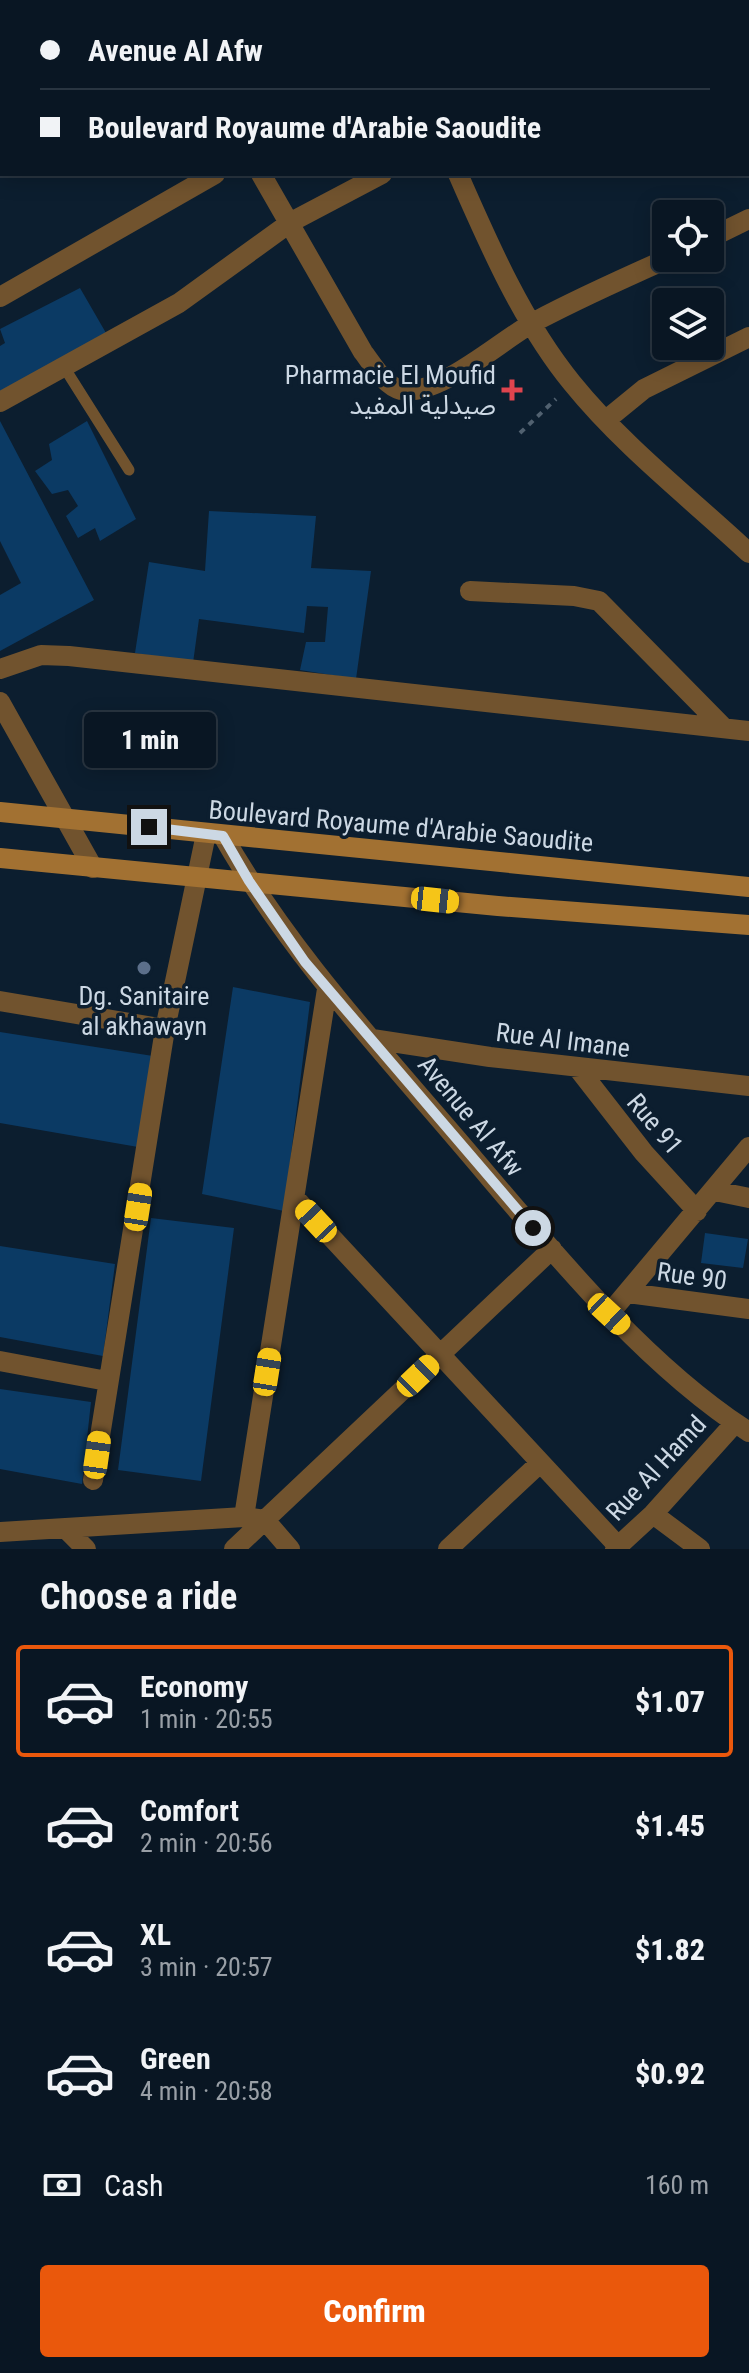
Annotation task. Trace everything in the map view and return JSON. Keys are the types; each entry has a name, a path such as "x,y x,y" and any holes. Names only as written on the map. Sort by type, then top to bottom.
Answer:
{"main road":[{"name":"Boulevard Royaume d'Arabie Saoudite","path":"0,812 749,887"},
{"path":"0,858 498,906 749,925"}],"street":[{"path":"0,297 212,176"},
{"path":"262,176 363,352 381,376 399,390 418,390 443,379 533,322 652,266"},
{"path":"0,402 179,303 291,222 378,176"},
{"path":"459,176 498,260 572,384 606,420 749,552"},
{"path":"724,231 749,219"},
{"path":"606,420 644,389 749,337"},
{"path":"470,591 574,596 599,601 725,729"},
{"path":"0,669 41,655 69,656 749,731"},
{"path":"0,702 93,868"},
{"path":"93,1480 165,1029 199,877 214,835"},
{"name":"Avenue Al Afw","path":"214,835 327,989 609,1314 742,1428"},
{"path":"244,1517 327,989"},
{"path":"0,1001 165,1029"},
{"name":"Rue Al Imane","path":"372,1039 577,1067 749,1086"},
{"name":"Rue 91","path":"577,1067 644,1153 697,1211"},
{"path":"609,1314 749,1147"},
{"path":"715,1191 749,1198"},
{"path":"295,1198 616,1548"},
{"path":"234,1549 552,1249"},
{"name":"Rue 90","path":"628,1293 749,1309"},
{"path":"0,1361 107,1381"},
{"name":"Rue Al Hamd","path":"616,1548 742,1428"},
{"path":"448,1549 540,1463"},
{"path":"653,1514 700,1549"},
{"path":"0,1532 244,1517 265,1520 290,1549"},
{"path":"65,1528 86,1549"}],"lane":[{"path":"64,367 129,470"}],"path":[{"path":"520,433 572,384"}],"building":[{"path":"80,288 106,333 0,394 0,346 5,343 0,329"},
{"path":"0,421 94,600 0,651 0,595 21,583 0,541"},
{"path":"87,421 136,519 100,541 95,528 78,538 66,516 78,506 68,490 52,494 35,471 52,460 49,444"},
{"path":"209,511 316,516 311,568 371,571 356,679 300,670 306,642 325,642 328,607 307,606 304,633 199,619 193,663 135,653 149,562 205,571"},
{"path":"233,987 310,1002 284,1211 202,1194"},
{"path":"0,1032 153,1056 138,1147 0,1123"},
{"path":"151,1218 234,1228 201,1481 118,1470"},
{"path":"705,1233 748,1239 743,1268 701,1263"},
{"path":"0,1246 115,1264 103,1356 0,1337"},
{"path":"0,1389 91,1402 82,1484 0,1469"}],"place":[{"name":"Pharmacie El Moufid صيدلية المفيد","path":"512,390"},
{"name":"Dg. Sanitaire al akhawayn","path":"144,968"}],"route":[{"path":"149,827 223,836 249,881 305,962 533,1228"}]}
